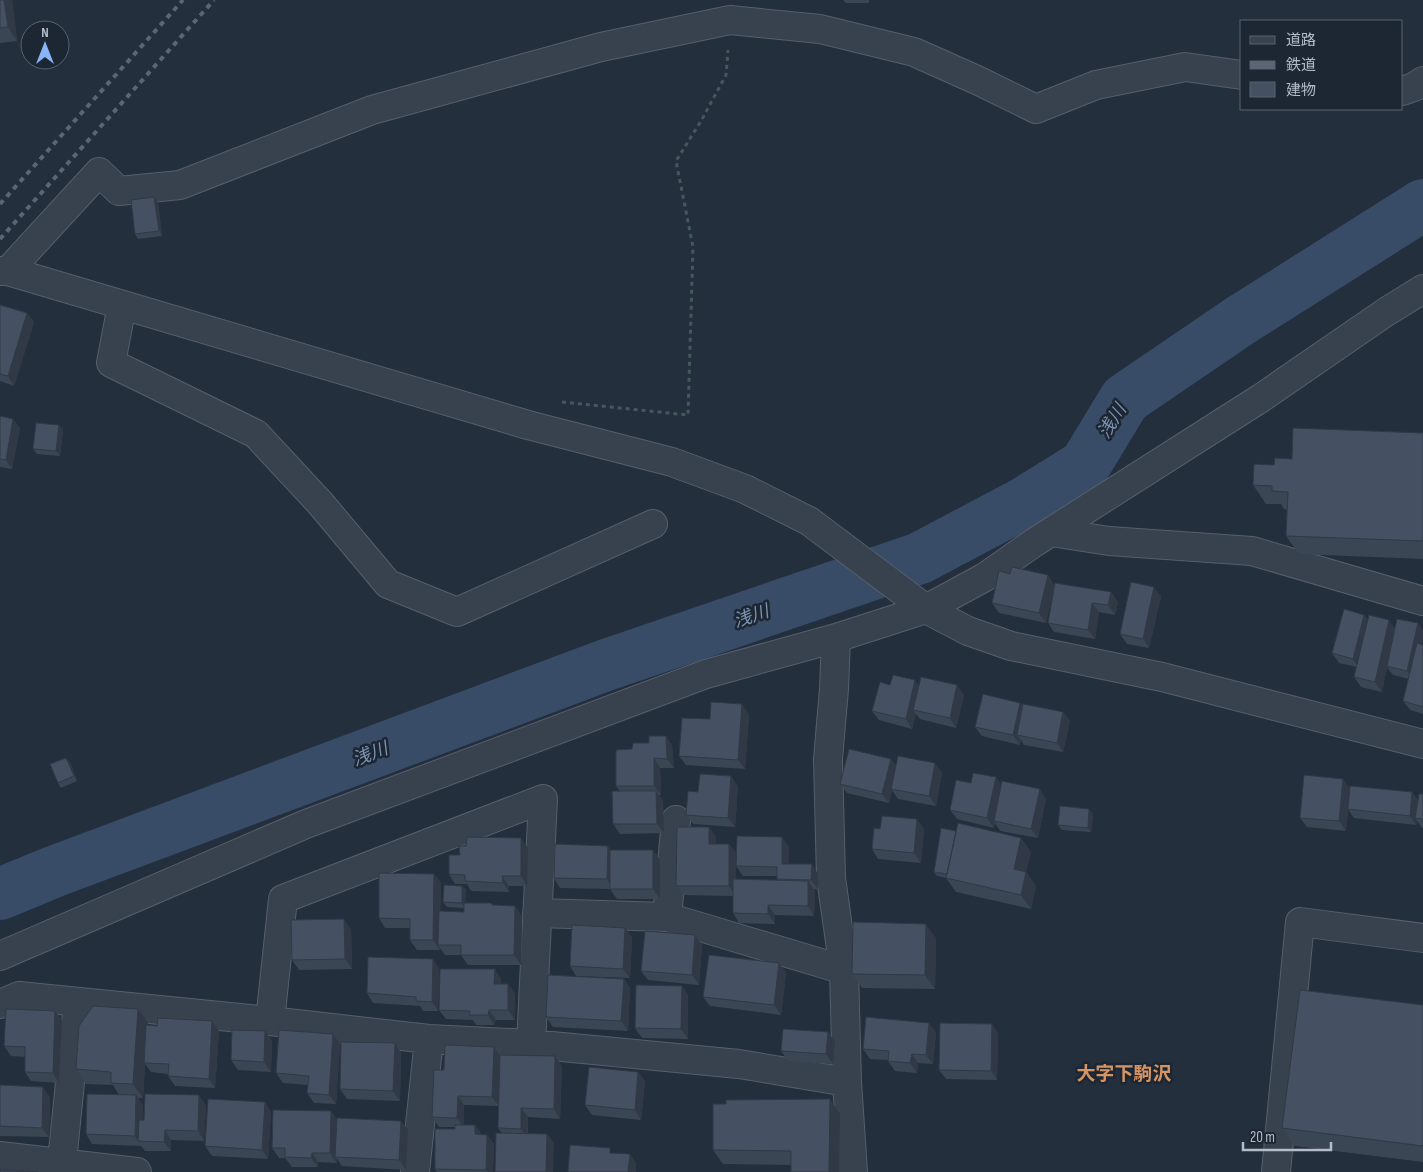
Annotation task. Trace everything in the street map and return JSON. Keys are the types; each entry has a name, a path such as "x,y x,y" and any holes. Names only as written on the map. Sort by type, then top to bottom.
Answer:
{"street":[{"path":"1240,75 1185,67 1096,85 1036,109 914,52 732,10 372,110 180,185 118,191 99,172 4,271 122,304 528,425 672,462 745,489 809,521 919,604 968,631 1011,646 1162,677 1423,744"},
{"path":"1403,91 1423,81"},
{"path":"0,956 306,824 706,674 836,638 985,577 1051,532 1261,398 1386,312 1423,290"},
{"path":"122,304 111,362 256,434 321,504 388,584 457,612 653,524"},
{"path":"1051,532 1109,541 1252,551 1423,601"},
{"path":"836,638 828,759 831,878 844,970 847,1082 853,1172"},
{"path":"270,1021 284,899 543,799 531,1044"},
{"path":"667,917 676,820"},
{"path":"538,913 667,917 844,970"},
{"path":"1276,1172 1300,922 1423,938"},
{"path":"0,1004 19,996 429,1039 531,1044 739,1064 847,1082"},
{"path":"61,1168 78,1003"},
{"path":"415,1172 429,1039"},
{"path":"0,1156 61,1168 137,1172"}],"path":[{"path":"554,401 688,415 693,247 676,161 701,121 726,75 732,10"}],"building":[{"path":"0,0 4,0 8,27 0,28"},
{"path":"154,197 159,231 135,234 131,200"},
{"path":"0,305 27,313 8,376 0,374"},
{"path":"0,416 13,419 6,460 0,459"},
{"path":"36,423 59,425 56,451 33,449"},
{"path":"1293,428 1423,433 1423,541 1286,536 1288,492 1272,491 1272,486 1253,485 1254,464 1274,465 1275,458 1292,459"},
{"path":"1012,567 1048,575 1039,613 992,603 999,571 1010,574"},
{"path":"1131,582 1154,587 1143,639 1120,634"},
{"path":"1055,583 1111,592 1108,605 1092,603 1088,630 1048,623"},
{"path":"1344,609 1364,615 1353,659 1332,653"},
{"path":"1369,615 1389,620 1375,682 1354,677"},
{"path":"1397,619 1418,623 1407,671 1387,666"},
{"path":"1417,643 1423,645 1423,707 1403,701"},
{"path":"893,675 915,680 906,719 872,711 880,682 890,685"},
{"path":"921,677 957,685 950,718 913,710"},
{"path":"983,694 1020,703 1013,735 975,727"},
{"path":"711,702 742,704 738,760 679,756 682,718 710,719"},
{"path":"1023,704 1063,712 1057,743 1017,735"},
{"path":"649,736 666,736 667,759 654,758 654,786 616,786 616,750 632,749 633,743 649,743"},
{"path":"849,749 891,759 882,794 840,784"},
{"path":"898,756 935,763 929,796 891,789"},
{"path":"66,758 74,776 58,783 50,764"},
{"path":"973,773 996,777 987,818 950,810 956,780 971,783"},
{"path":"700,774 731,776 728,818 686,815 688,791 698,792"},
{"path":"1304,775 1343,779 1339,821 1300,818"},
{"path":"1002,781 1040,789 1031,829 994,821"},
{"path":"1350,786 1412,792 1410,816 1348,809"},
{"path":"612,791 656,791 657,824 613,824"},
{"path":"1419,794 1423,794 1423,819 1415,818"},
{"path":"1060,806 1089,809 1088,828 1058,825"},
{"path":"882,816 917,819 914,853 872,849 874,828 880,829"},
{"path":"958,823 1021,838 1014,869 1026,872 1021,895 946,878"},
{"path":"677,827 709,827 709,844 729,844 729,886 676,886"},
{"path":"941,828 956,831 947,874 934,872"},
{"path":"737,836 782,837 782,864 812,864 811,880 777,879 777,867 736,866"},
{"path":"467,837 521,838 521,876 502,876 503,883 465,881 465,875 449,874 449,855 460,855 459,846 466,846"},
{"path":"555,844 608,846 607,879 554,878"},
{"path":"610,850 653,850 653,889 610,889"},
{"path":"379,873 434,874 433,940 410,940 410,919 379,918"},
{"path":"733,879 808,881 808,906 768,905 768,914 733,913"},
{"path":"444,885 462,886 462,903 443,902"},
{"path":"464,903 491,903 492,905 515,906 514,955 461,955 461,945 438,945 439,911 464,912"},
{"path":"344,919 345,959 292,960 291,920"},
{"path":"853,922 926,924 925,975 852,974"},
{"path":"572,925 625,928 623,969 570,966"},
{"path":"645,931 695,935 692,975 641,971"},
{"path":"709,955 779,963 774,1005 703,997"},
{"path":"368,957 433,959 432,1002 416,1001 416,997 367,993"},
{"path":"440,969 495,969 494,984 508,984 508,1010 489,1010 488,1015 469,1015 470,1011 439,1010"},
{"path":"548,975 624,979 621,1021 546,1017"},
{"path":"636,985 682,986 681,1029 635,1028"},
{"path":"1300,990 1423,1005 1423,1146 1282,1128"},
{"path":"93,1006 138,1009 133,1084 111,1083 111,1072 76,1069 79,1026"},
{"path":"6,1009 55,1011 53,1073 25,1072 25,1047 4,1046"},
{"path":"866,1017 929,1023 926,1055 912,1054 910,1063 888,1061 889,1051 863,1049"},
{"path":"158,1018 212,1021 209,1079 168,1076 169,1064 144,1063 146,1025 157,1026"},
{"path":"940,1023 992,1024 991,1071 939,1070"},
{"path":"783,1029 828,1032 826,1054 781,1051"},
{"path":"232,1030 265,1031 264,1062 231,1060"},
{"path":"279,1030 333,1034 329,1095 307,1093 309,1076 276,1073"},
{"path":"341,1042 395,1043 393,1091 340,1089"},
{"path":"445,1045 494,1047 492,1097 458,1096 457,1118 432,1117 434,1070 444,1070"},
{"path":"500,1055 555,1056 554,1109 521,1108 521,1129 498,1128"},
{"path":"589,1067 638,1072 635,1110 585,1105"},
{"path":"0,1085 43,1087 42,1128 0,1126"},
{"path":"87,1094 136,1095 135,1136 86,1134"},
{"path":"145,1094 199,1095 198,1131 165,1130 164,1142 138,1141 139,1120 144,1120"},
{"path":"208,1099 265,1102 262,1150 205,1146"},
{"path":"830,1099 829,1172 791,1172 791,1151 713,1150 713,1104 726,1104 726,1100"},
{"path":"273,1110 331,1111 330,1153 312,1153 311,1158 285,1157 285,1148 272,1148"},
{"path":"337,1118 401,1121 399,1160 335,1157"},
{"path":"455,1125 475,1125 475,1134 487,1135 486,1170 435,1169 435,1129 455,1129"},
{"path":"496,1133 547,1134 546,1172 495,1172"},
{"path":"570,1145 610,1148 610,1153 630,1154 628,1172 568,1172"},
{"path":"0,1170 38,1172 0,1172"}],"waterway":[{"name":"浅川","path":"0,894 53,872 606,665 920,558 1024,503 1085,465 1125,399 1241,320 1423,205"}],"railway":[{"path":"0,204 183,0"},
{"path":"0,239 214,0"}],"district":[{"name":"大字下駒沢","path":"1124,1073"}]}
